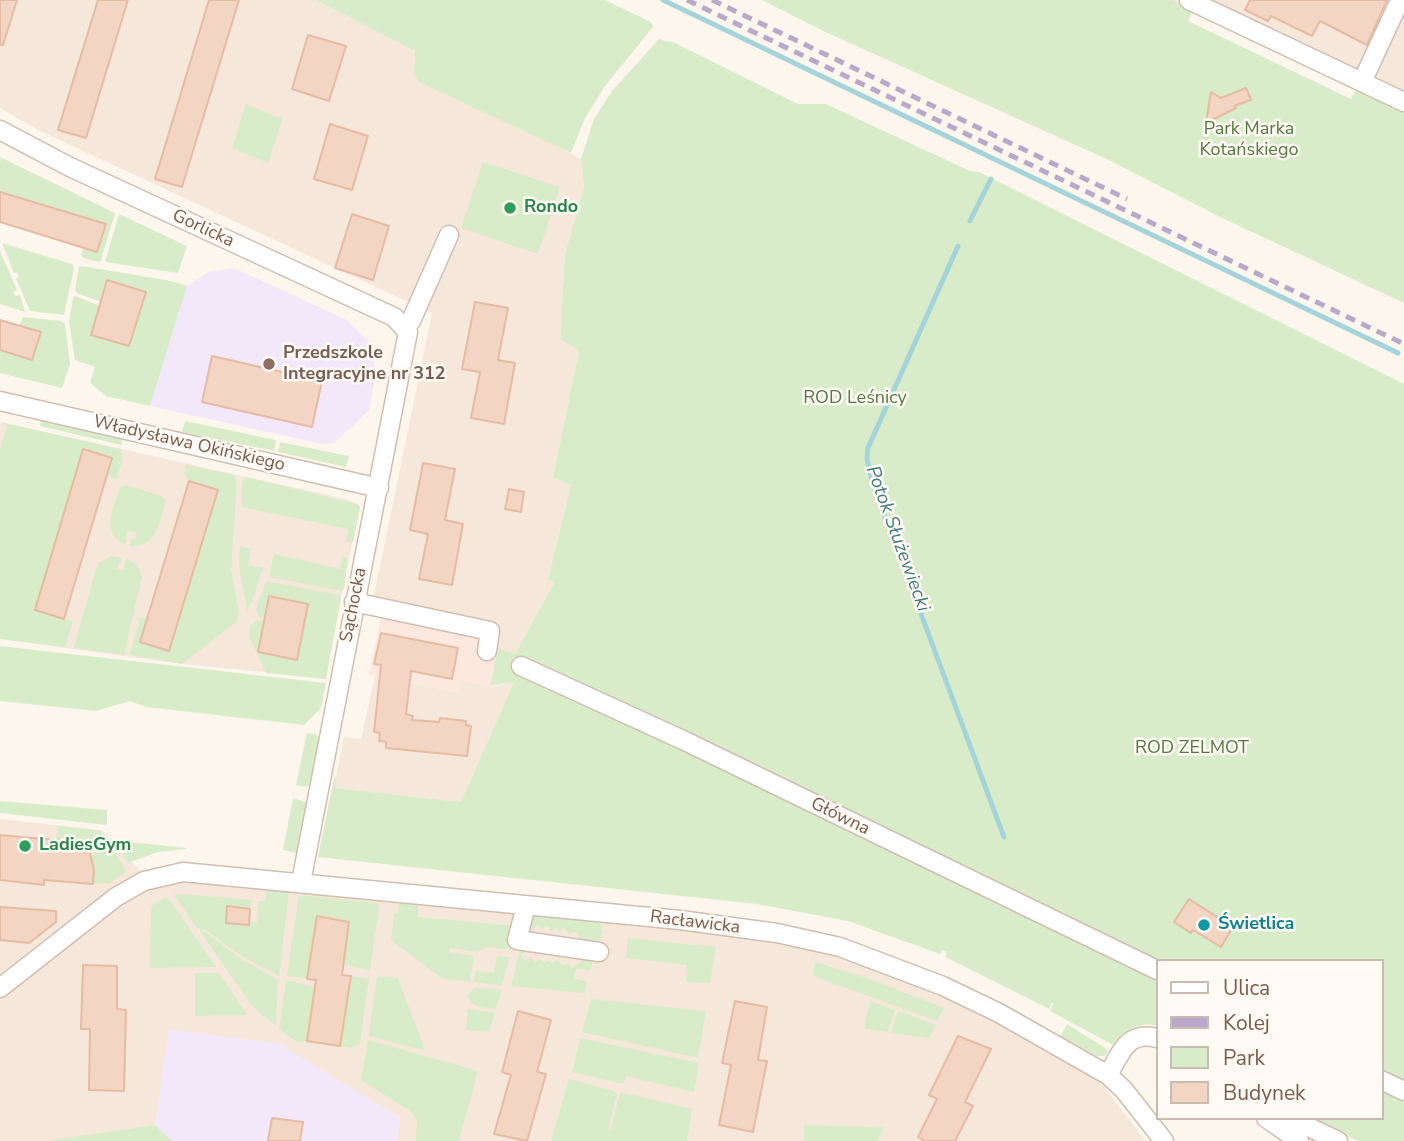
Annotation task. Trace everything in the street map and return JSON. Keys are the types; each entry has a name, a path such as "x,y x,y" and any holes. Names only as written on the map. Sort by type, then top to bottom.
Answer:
{"street":[{"path":"1189,0 1404,102"},
{"path":"1362,82 1400,0"},
{"name":"Gorlicka","path":"0,130 82,172 394,317 405,328"},
{"path":"405,328 449,235"},
{"name":"Sąchocka","path":"301,882 354,601 408,339 405,328"},
{"name":"Władysława Okińskiego","path":"0,401 379,488"},
{"path":"354,601 490,631 487,651"},
{"name":"Główna","path":"522,666 697,747 1156,970"},
{"name":"Racławicka","path":"0,988 116,897 144,880 183,872 680,920 776,933 840,947 930,981 989,1008 1108,1075 1124,1090 1164,1141"},
{"path":"526,906 517,940 599,952"},
{"path":"1108,1075 1131,1040 1142,1036 1156,1038"},
{"path":"1383,1081 1404,1091"},
{"path":"1269,1120 1299,1141"},
{"path":"1294,1120 1338,1141"}],"shaded area":[{"path":"0,0 316,0 415,51 414,72 581,159 584,187 565,254 560,337 579,351 553,477 571,484 548,579 554,583 515,654 371,610 432,313 38,130 0,108"},
{"path":"1173,0 1404,0 1404,112 1357,88"},
{"name":"Przedszkole Integracyjne nr 312","path":"234,268 347,320 368,341 376,373 369,410 334,443 322,444 150,406 187,286 209,272"},
{"path":"0,422 346,499 357,504 360,507 324,678 182,664 0,639"},
{"path":"382,612 492,638 491,646 498,648 490,686 462,680 458,692 369,675"},
{"path":"375,676 457,692 461,680 494,687 515,681 461,802 334,788 344,737 361,739"},
{"path":"0,819 102,830 154,885 186,881 731,935 809,948 899,976 1027,1038 1100,1082 1146,1141 397,1141 400,1117 170,1029 155,1125 51,1141 0,1141"},
{"path":"169,1029 279,1044 400,1118 397,1141 172,1141 155,1125"}],"green space":[{"path":"316,0 605,0 651,22 653,27 605,86 585,118 571,153 419,82 414,72 415,51"},
{"name":"Park Marka Kotańskiego","path":"762,0 1173,0 1193,10 1188,21 1351,99 1357,88 1404,112 1404,303 1218,216 1109,160 821,30"},
{"name":"ROD Leśnicy","path":"659,39 675,43 798,104 826,104 970,171 979,172 1404,384 1404,1141 1359,1141 1304,1120 1383,1120 1383,959 1156,959 1156,1026 1132,1028 1113,1045 1050,1011 1054,1003 1049,1009 945,957 947,952 942,950 940,954 848,921 757,904 318,857 336,776 335,788 461,802 514,682 490,686 498,648 515,654 554,583 548,579 571,485 553,477 579,351 560,338 565,254 584,187 581,159 594,119 612,91"},
{"path":"246,104 282,119 268,163 232,148"},
{"path":"0,157 115,213 99,262 81,255 84,248 97,252 105,224 0,192"},
{"name":"Rondo","path":"483,162 560,187 538,254 461,228"},
{"path":"119,214 187,246 178,273 105,262"},
{"path":"2,243 72,264 74,268 64,315 30,311 16,279 19,276 17,272 14,273"},
{"path":"0,251 17,290 13,292 15,296 20,295 25,312 0,304"},
{"path":"81,266 187,286 150,406 106,396 90,383 95,367 75,360 69,322 75,296 100,306 91,335 129,346 145,292 108,280 101,302 77,293 75,290"},
{"path":"23,317 61,321 65,324 70,364 62,388 0,373 0,350 32,360 41,332 19,325"},
{"path":"41,419 122,438 121,445 40,426"},
{"path":"185,421 276,440 274,451 182,432"},
{"path":"0,422 121,449 122,461 117,479 107,476 112,458 83,450 35,610 73,622 65,647 0,639 0,449 7,426"},
{"path":"280,442 349,456 346,467 278,452"},
{"path":"186,465 234,475 237,484 231,569 239,613 236,622 182,664 130,655 140,617 147,619 141,642 169,651 218,490 189,481 184,472"},
{"path":"246,477 357,504 360,507 353,542 346,542 348,529 242,507 242,483"},
{"path":"126,485 161,496 166,501 159,525 151,539 138,546 129,546 137,533 127,530 126,545 113,534 111,527 112,511 120,487"},
{"path":"240,546 251,549 248,565 263,568 247,611 239,566"},
{"path":"274,554 340,569 343,557 348,557 344,589 342,591 269,577"},
{"path":"112,556 122,558 117,569 124,570 126,558 137,565 142,576 124,655 74,648 95,572 100,562"},
{"path":"266,581 339,595 341,598 326,679 266,673 250,638 250,626 258,620 264,621 258,652 297,660 308,604 269,597 265,618 258,617 256,610"},
{"path":"0,646 326,683 321,708 304,725 146,707 130,701 96,711 0,701"},
{"path":"307,733 315,734 320,742 311,784 306,787 296,785"},
{"path":"293,798 308,803 298,853 283,850"},
{"path":"0,801 107,810 107,825 0,813"},
{"path":"58,826 101,831 105,839 87,852 75,843 56,840"},
{"path":"113,840 187,849 158,852 128,863"},
{"path":"110,844 127,872 110,883 91,884 94,870 90,857"},
{"path":"267,888 289,891 279,976 240,955 207,931 197,928 174,895 251,900 250,909 227,907 226,923 248,925 249,921 257,922 259,901 265,901"},
{"path":"299,895 377,903 379,907 370,971 343,964 349,922 317,916 307,979 287,976"},
{"path":"166,897 216,967 150,968 151,906"},
{"path":"399,901 418,903 418,917 516,926 511,950 486,947 478,952 450,948 450,952 474,956 470,982 443,979 391,940 394,914 398,914"},
{"path":"531,915 599,922 603,931 599,942 594,946 586,945 575,931 569,934 564,928 560,932 556,927 551,931 547,926 542,930 538,925 533,929 541,939 527,935"},
{"path":"199,930 278,980 276,1026 253,1007"},
{"path":"628,938 716,947 710,983 686,982 687,965 626,958"},
{"path":"521,946 532,948 521,955 525,961 531,957 535,962 540,959 544,963 549,961 552,964 557,960 563,966 568,963 572,968 584,959 594,957 590,971 577,968 574,978 587,982 585,993 511,986"},
{"path":"497,956 509,957 502,986 474,982 476,971 494,973"},
{"path":"815,962 870,979 944,1008 937,1021 813,976"},
{"path":"195,973 219,973 247,1015 195,1016"},
{"path":"351,976 369,979 360,1043 352,1048 340,1046"},
{"path":"377,976 398,978 425,1051 369,1036"},
{"path":"286,980 315,987 307,1041 298,1043 279,1029"},
{"path":"476,987 501,990 496,1009 479,1007 470,1000 467,996"},
{"path":"591,999 706,1011 698,1058 582,1032"},
{"path":"870,1001 895,1010 888,1032 864,1029"},
{"path":"468,1009 495,1013 489,1032 466,1030"},
{"path":"898,1011 936,1025 929,1038 891,1033"},
{"path":"1067,1024 1108,1052 1104,1056 1097,1056 1062,1037"},
{"path":"580,1038 699,1063 694,1092 626,1076 623,1084 572,1072"},
{"path":"368,1040 478,1071 459,1141 416,1141 417,1122 413,1113 361,1080"},
{"path":"569,1079 614,1091 617,1095 608,1130 611,1130 620,1092 692,1109 687,1141 551,1141"},
{"path":"155,1125 172,1141 51,1141 52,1140"},
{"path":"804,1125 884,1127 878,1141 804,1141"}],"building":[{"path":"0,0 17,0 3,45 0,45"},
{"path":"98,0 128,0 86,138 58,130"},
{"path":"209,0 239,0 182,187 155,179"},
{"path":"1250,0 1387,0 1367,45 1320,21 1312,36 1271,16 1268,21 1245,10"},
{"path":"308,35 346,46 329,101 292,89"},
{"path":"1246,88 1251,100 1234,106 1236,108 1206,123 1211,92 1221,98"},
{"path":"330,124 368,136 352,190 314,179"},
{"path":"0,192 106,224 97,252 0,222"},
{"path":"352,214 389,226 373,280 335,268"},
{"path":"107,280 146,292 129,346 91,335"},
{"path":"475,302 508,308 498,360 515,363 504,424 471,418 480,372 462,369"},
{"path":"0,320 41,332 32,360 0,350"},
{"path":"212,356 322,381 312,427 202,402"},
{"path":"83,449 112,458 64,619 35,610"},
{"path":"423,463 455,469 445,520 463,524 452,585 419,579 428,534 410,530"},
{"path":"189,481 218,490 169,651 140,642"},
{"path":"509,489 524,492 521,512 505,509"},
{"path":"269,596 308,604 297,660 258,652"},
{"path":"381,633 458,648 452,679 411,671 406,714 413,716 412,720 439,722 440,718 466,721 466,725 471,726 467,756 386,748 386,742 379,741 380,733 374,732 381,665 374,664"},
{"path":"0,835 66,841 79,845 90,853 94,870 93,884 44,880 44,885 0,880"},
{"name":"Świetlica","path":"1189,899 1233,927 1221,947 1174,922"},
{"path":"227,906 250,909 249,925 226,923"},
{"path":"0,907 56,911 56,922 29,943 0,940"},
{"path":"317,916 349,922 342,975 351,976 340,1046 307,1041 316,980 307,979"},
{"path":"83,965 117,966 117,1009 126,1010 124,1091 89,1090 90,1029 81,1029"},
{"path":"735,1001 767,1007 758,1060 767,1061 753,1132 719,1125 731,1065 722,1063"},
{"path":"518,1011 551,1020 537,1072 546,1074 527,1141 494,1134 511,1075 502,1072"},
{"path":"958,1036 991,1049 965,1102 973,1106 955,1141 925,1141 918,1137 937,1099 929,1095"},
{"path":"272,1118 303,1122 300,1141 268,1141"}],"waterway":[{"path":"663,0 1398,353"},
{"name":"Potok Służewiecki","path":"970,221 991,179"},
{"name":"Potok Służewiecki","path":"958,246 868,448 867,459 873,485 1004,837"}],"railway":[{"path":"687,0 1404,344"},
{"path":"712,0 1127,199"}],"place":[{"name":"Rondo","path":"510,208"},
{"name":"Przedszkole Integracyjne nr 312","path":"269,364"},
{"name":"LadiesGym","path":"25,846"},
{"name":"Świetlica","path":"1204,925"}],"park label":[{"name":"ROD ZELMOT","path":"1192,749"}]}
